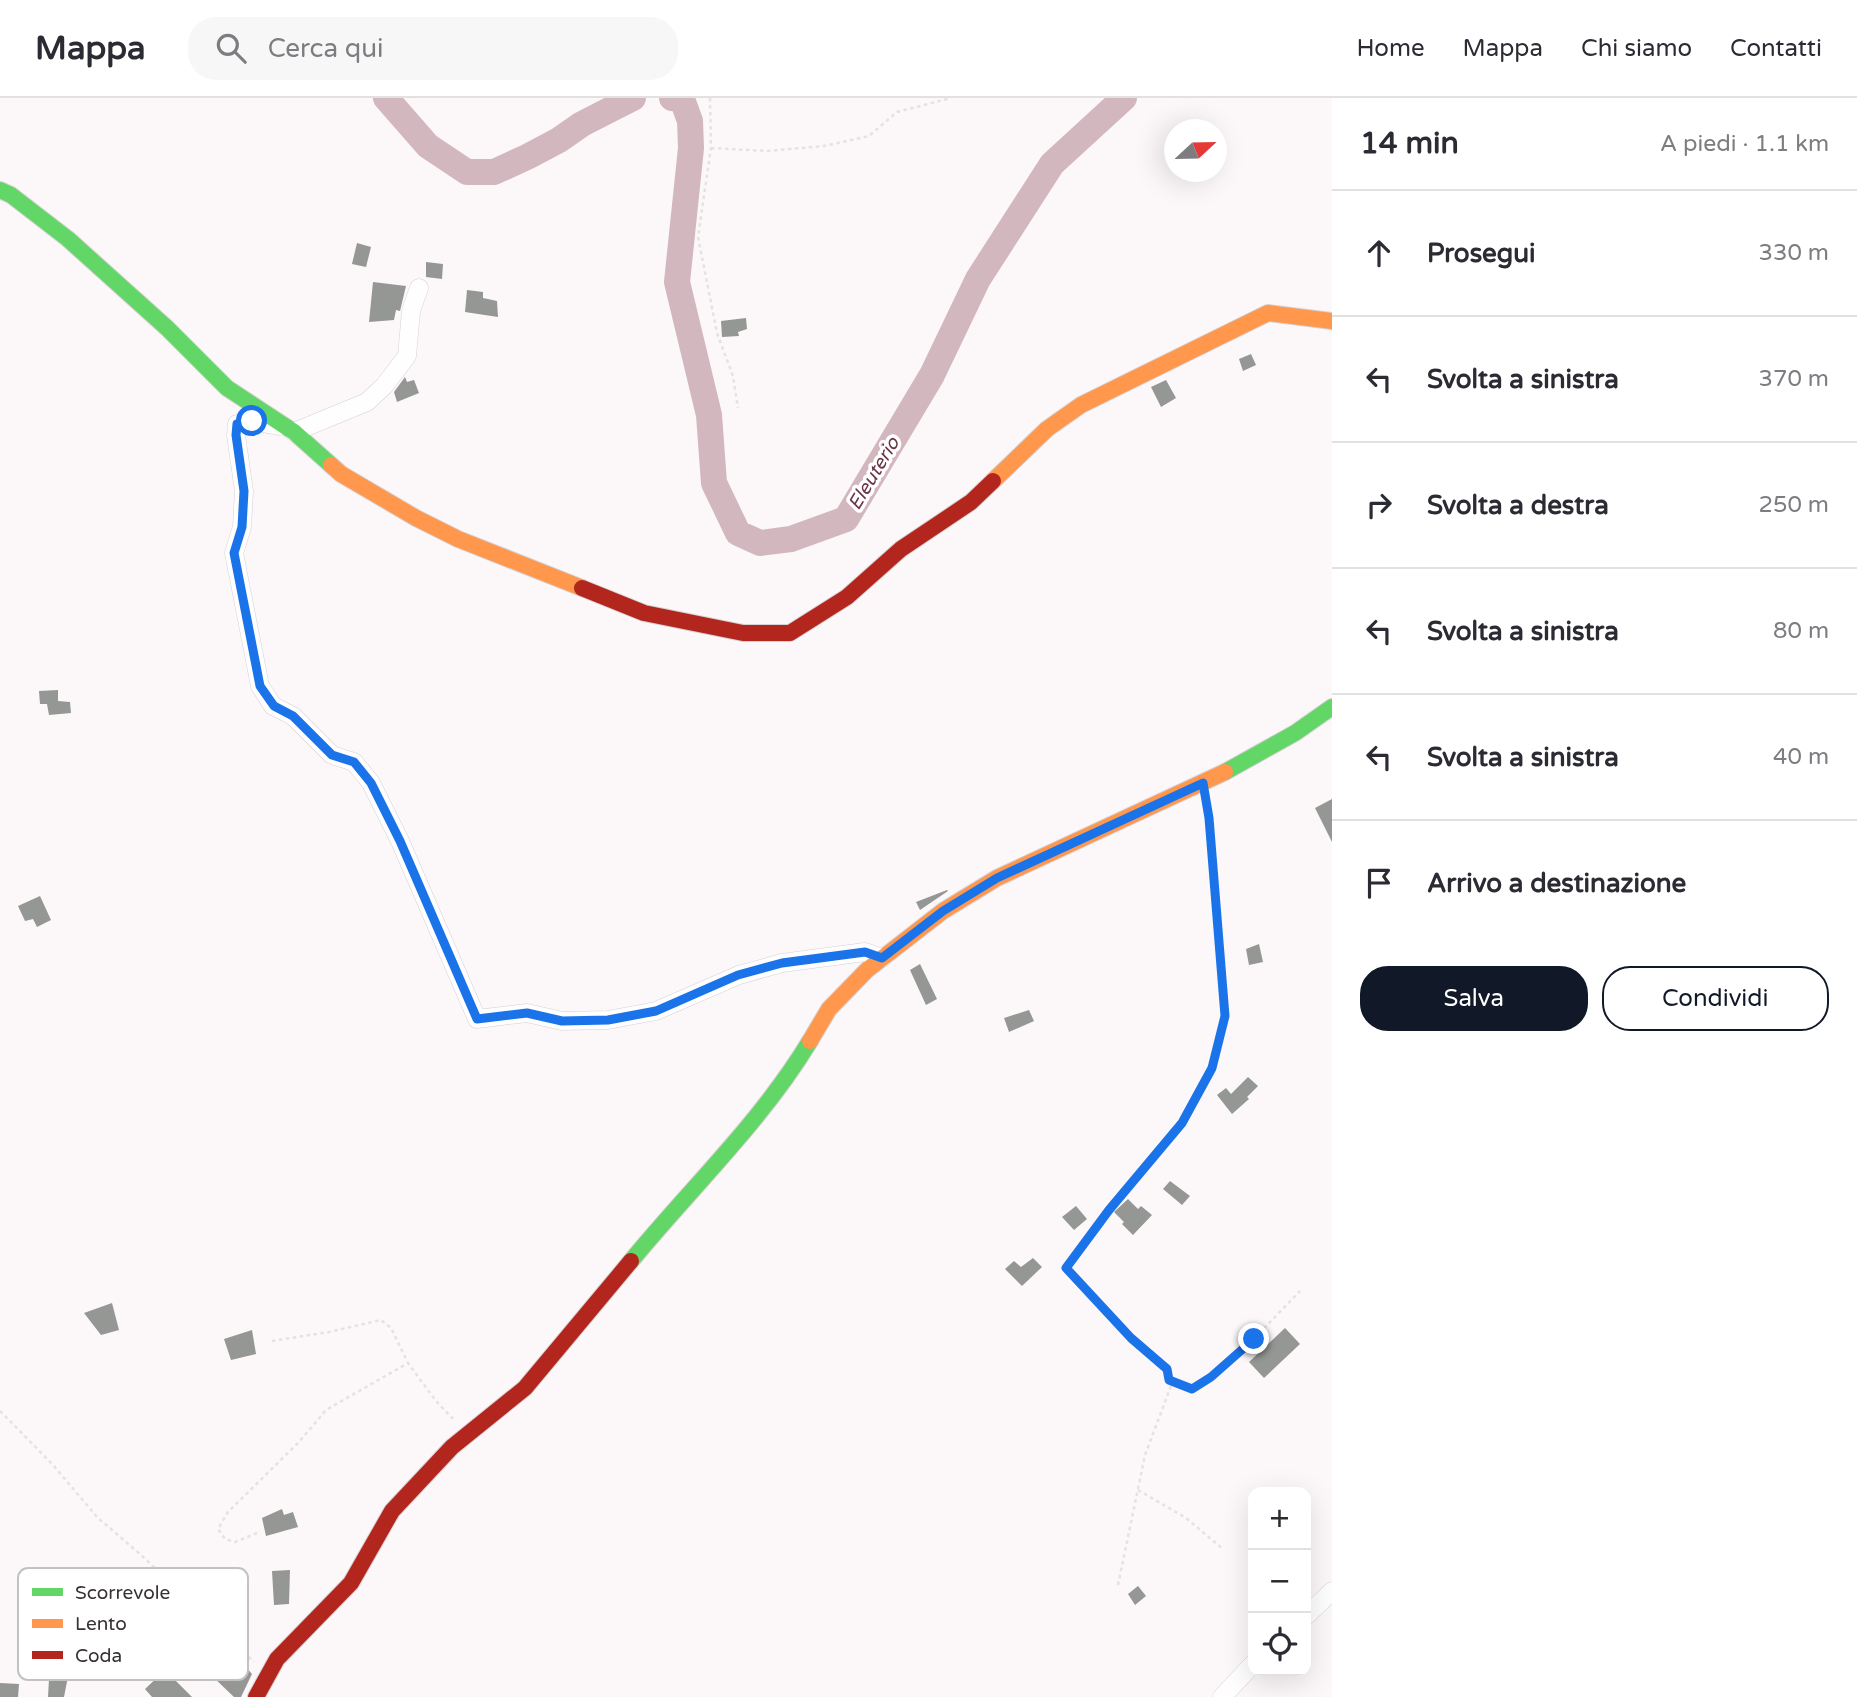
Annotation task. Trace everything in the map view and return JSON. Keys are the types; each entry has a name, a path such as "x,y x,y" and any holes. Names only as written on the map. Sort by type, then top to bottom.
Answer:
{"street":[{"path":"0,190 11,195 68,239 167,328 227,388 288,429 341,474 458,539 644,613 743,633 790,632 847,597 901,549 971,502 1047,429 1081,405 1268,313 1332,321"},
{"path":"419,288 411,312 407,356 384,386 367,402 288,429 252,421 237,424 236,435 244,491 242,527 234,553 260,686 274,706 293,716 332,755 354,762 371,783 405,853 477,1019 527,1013 562,1021 608,1020 656,1011 738,975 782,963 865,952 882,958"},
{"path":"256,1697 278,1659 351,1583 392,1511 452,1447 520,1394 673,1210 718,1162 787,1079 829,1009 867,970 943,911 997,878 1203,783 1295,733 1332,706"},
{"path":"1309,1613 1332,1591"},
{"path":"1222,1697 1248,1669"}],"path":[{"path":"710,98 711,148 698,237 718,333 733,376 738,408"},
{"path":"711,148 768,151 824,146 869,136 897,112 951,98"},
{"path":"1118,1585 1145,1455 1171,1386 1167,1369 1131,1338 1066,1268 1109,1210 1182,1123 1212,1068 1225,1016 1209,818 1203,783"},
{"path":"1169,1380 1192,1389 1211,1377 1254,1339 1300,1292"},
{"path":"272,1341 381,1320 391,1328 408,1363 436,1401 452,1418 462,1417"},
{"path":"257,1533 235,1542 225,1539 218,1528 228,1512 299,1442 327,1410 408,1363"},
{"path":"0,1411 53,1465 98,1518 155,1568"},
{"path":"1138,1490 1186,1518 1223,1549"},
{"path":"248,1656 268,1675"}],"building":[{"path":"357,243 371,247 366,267 352,264"},
{"path":"426,262 443,264 442,279 426,277"},
{"path":"373,282 406,286 400,311 396,310 394,320 369,322"},
{"path":"467,290 483,292 483,298 497,301 498,317 465,312"},
{"path":"746,318 747,329 738,332 739,336 722,337 721,321"},
{"path":"1251,354 1256,365 1243,371 1239,359"},
{"path":"405,377 407,382 414,380 419,393 397,402 394,392"},
{"path":"1166,380 1176,398 1161,407 1151,387"},
{"path":"58,690 58,701 70,702 71,713 49,715 47,704 40,704 39,691"},
{"path":"1332,799 1332,842 1315,808"},
{"path":"948,891 920,910 916,902"},
{"path":"40,896 51,920 37,927 33,919 25,921 18,906"},
{"path":"1259,944 1263,962 1249,965 1246,949"},
{"path":"920,964 937,999 926,1005 910,970"},
{"path":"1029,1010 1034,1021 1009,1032 1004,1018"},
{"path":"1248,1077 1258,1086 1247,1097 1249,1099 1232,1114 1217,1095 1226,1088 1231,1094"},
{"path":"1170,1181 1190,1196 1182,1205 1163,1189"},
{"path":"1128,1199 1138,1209 1141,1206 1152,1215 1133,1235 1114,1212"},
{"path":"1076,1206 1087,1219 1074,1230 1062,1217"},
{"path":"1033,1258 1042,1267 1022,1286 1005,1269 1014,1261 1021,1267"},
{"path":"112,1303 119,1330 101,1335 84,1313"},
{"path":"1285,1328 1300,1344 1264,1378 1249,1362"},
{"path":"252,1330 256,1354 231,1360 224,1339"},
{"path":"282,1509 284,1515 293,1512 298,1527 266,1536 262,1518"},
{"path":"290,1570 289,1604 274,1605 272,1571"},
{"path":"1138,1586 1146,1596 1135,1605 1128,1594"},
{"path":"248,1669 252,1674 241,1697 234,1697 216,1680 248,1680"},
{"path":"49,1680 67,1680 64,1697 48,1697"},
{"path":"154,1680 175,1680 192,1697 152,1697 145,1689"},
{"path":"0,1683 19,1684 18,1697 0,1697"}],"waterway":[{"name":"Eleuterio","path":"386,98 428,146 467,172 494,172 559,140 582,124 633,98"},
{"name":"Eleuterio","path":"672,98 682,99 690,121 691,148 677,282 709,415 714,483 738,533 760,543 791,539 846,519 932,375 978,279 1052,164 1124,98"}],"traffic: fast":[{"path":"0,190 11,195 68,239 167,328 227,388 294,432 331,465"},
{"path":"1225,772 1295,733 1332,707"},
{"path":"631,1261 748,1127 791,1071 810,1041"}],"traffic: slow":[{"path":"993,481 1047,429 1081,405 1268,313 1332,321"},
{"path":"331,465 341,474 416,518 458,539 582,588"},
{"path":"810,1041 829,1009 867,970 943,911 997,878 1225,772"}],"traffic: jam":[{"path":"582,588 644,613 743,633 790,633 847,597 901,549 971,502 993,481"},
{"path":"256,1697 277,1659 351,1583 392,1511 452,1447 525,1388 631,1261"}],"route":[{"path":"252,421 237,424 236,435 244,491 242,527 234,553 260,686 274,706 293,716 332,755 354,762 371,783 400,841 477,1019 527,1013 546,1015 562,1021 608,1020 656,1011 738,975 782,963 865,952 882,958 943,911 997,878 1203,783 1209,818 1225,1016 1212,1068 1182,1123 1109,1210 1066,1268 1131,1338 1167,1369 1169,1380 1192,1389 1211,1377 1254,1339"}]}
